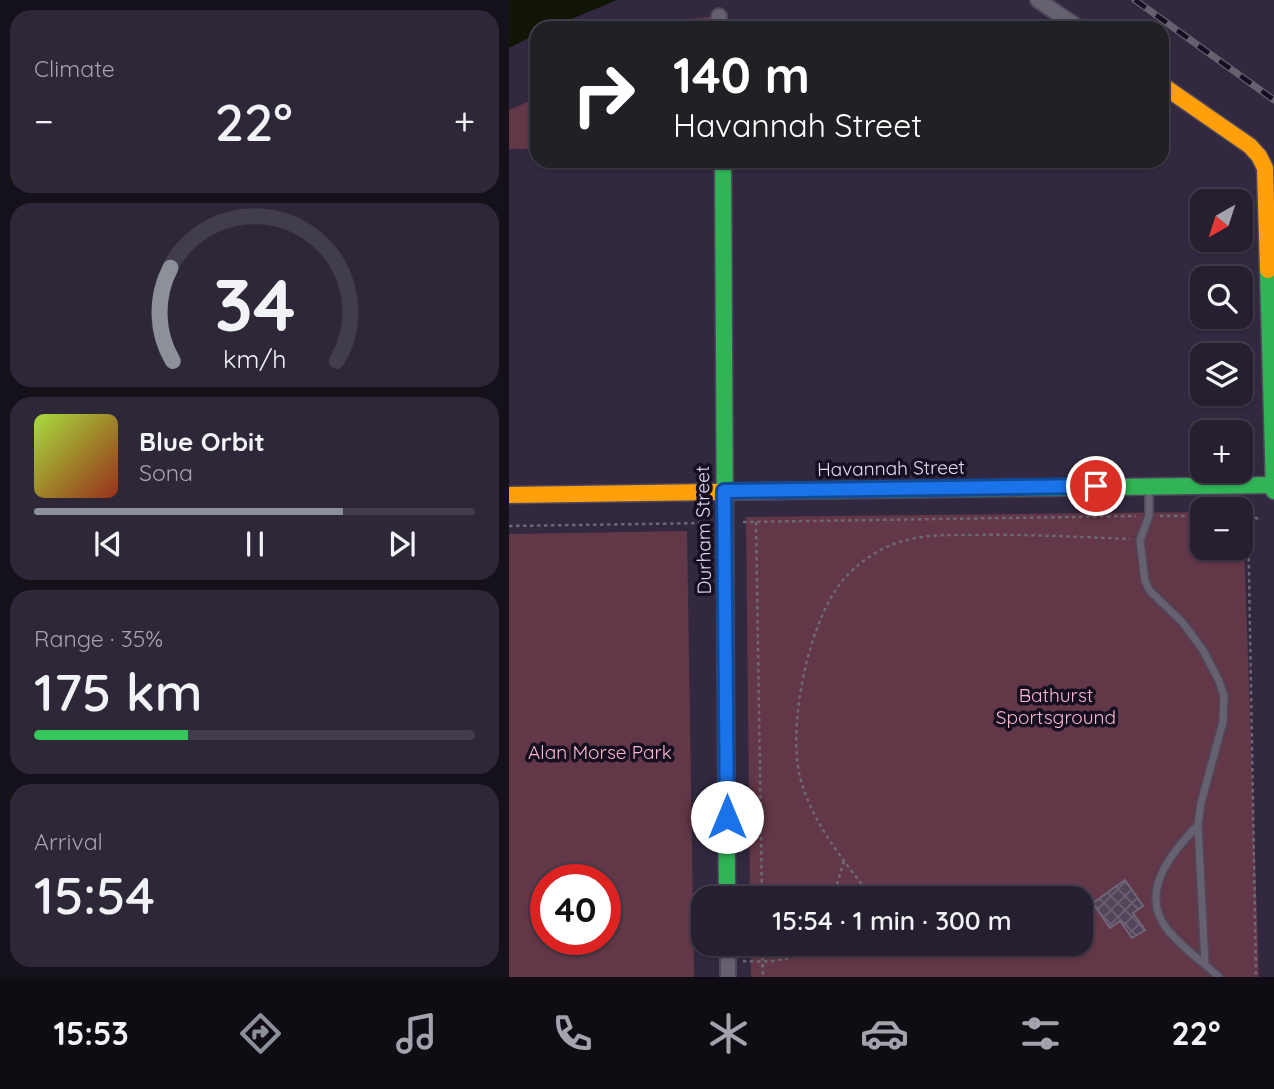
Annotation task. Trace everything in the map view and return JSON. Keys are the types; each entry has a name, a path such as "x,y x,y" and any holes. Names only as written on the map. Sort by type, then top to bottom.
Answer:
{"street":[{"path":"1038,0 1069,21"},
{"path":"1169,90 1250,146 1265,168 1274,491"},
{"name":"Durham Street","path":"723,168 727,886"},
{"name":"Havannah Street","path":"509,495 1274,485"},
{"path":"728,956 728,977"}],"lane":[{"path":"1149,486 1149,516 1140,540 1143,574 1150,591 1183,622 1203,650 1224,696 1225,712 1201,803 1198,825 1205,964"},
{"path":"1198,825 1181,842 1163,868 1157,883 1156,900 1158,914 1166,928 1219,977"}],"path":[{"path":"509,526 1190,516"},
{"path":"1253,517 1262,519"},
{"path":"756,522 762,886"},
{"path":"863,886 809,806 799,776 795,741 799,701 810,652 827,603 844,578 868,557 892,544 925,536 1019,534 1140,540"},
{"path":"1248,560 1256,977"},
{"path":"837,886 844,861"},
{"path":"763,956 763,977"},
{"path":"728,960 763,962 794,956"}],"green space":[{"path":"719,16 719,21 670,21"},
{"path":"530,101 530,149 509,149 509,110"},
{"name":"Bathurst Sportsground","path":"1190,512 1190,560 1245,560 1259,977 751,977 751,956 1093,956 1093,886 750,886 746,517"},
{"name":"Alan Morse Park","path":"687,531 693,886 691,956 694,956 694,977 509,977 509,534"}],"shaded area":[{"path":"509,0 617,0 567,21 530,21 530,38 509,48"}],"building":[{"path":"1125,880 1143,906 1133,913 1145,930 1132,938 1120,921 1110,928 1093,903"}],"railway":[{"path":"1135,0 1164,21"},
{"path":"1169,24 1274,100"}],"traffic: fast":[{"path":"723,168 727,886"},
{"path":"1268,270 1274,491"},
{"path":"780,491 1274,485"}],"traffic: slow":[{"path":"1169,90 1250,146 1259,156 1265,168 1268,270"},
{"path":"509,495 780,491"}],"route":[{"path":"727,817 724,491 1096,486"}]}
